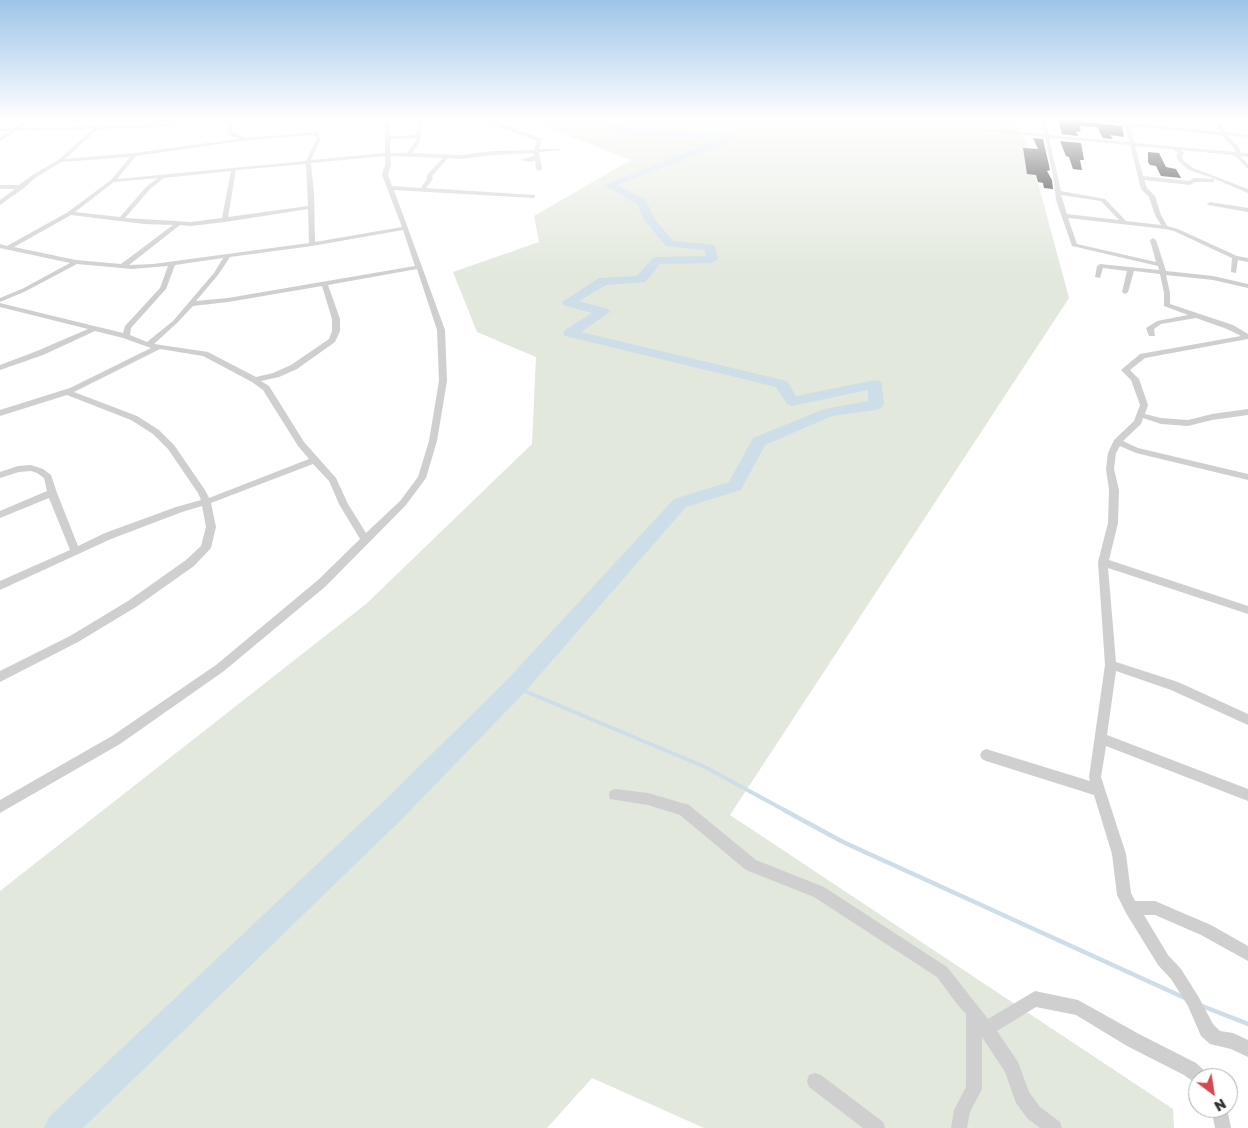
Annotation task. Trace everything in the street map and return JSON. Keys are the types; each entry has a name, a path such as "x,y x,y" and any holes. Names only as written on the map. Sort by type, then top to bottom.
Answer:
{"street":[{"path":"0,203 41,173"},
{"path":"9,247 70,212 113,181 120,173"},
{"path":"113,181 207,173"},
{"path":"225,220 233,173"},
{"path":"309,173 312,244"},
{"path":"0,807 116,740 220,668 322,583 403,503 422,478 436,426 442,382 441,330 386,173"},
{"path":"423,189 432,173"},
{"path":"1056,173 1060,193 1059,200 1074,245 1162,268 1248,286"},
{"path":"1141,173 1145,190 1152,196 1158,215 1165,227"},
{"path":"1202,173 1248,191"},
{"path":"122,218 148,188 163,177"},
{"path":"1143,178 1190,183 1198,180 1226,182"},
{"path":"0,187 22,187"},
{"path":"391,188 533,196"},
{"path":"1060,193 1103,200 1124,222"},
{"path":"1210,204 1248,210"},
{"path":"70,212 144,222 178,224 225,220 311,207"},
{"path":"1065,216 1165,227 1176,230 1235,257 1248,260"},
{"path":"123,266 178,224"},
{"path":"0,246 76,262 123,266 172,264 312,244 405,228"},
{"path":"1153,240 1162,268 1167,294 1166,305 1230,327 1248,337"},
{"path":"148,345 175,322 216,274 228,256"},
{"path":"1234,272 1235,257"},
{"path":"0,300 24,290 76,262"},
{"path":"126,336 128,328 163,289 172,264"},
{"path":"1098,277 1100,266 1131,269 1162,268"},
{"path":"190,304 228,300 419,267"},
{"path":"1125,292 1131,269"},
{"path":"255,380 276,376 294,367 332,340 336,331 336,319 325,284"},
{"path":"0,305 126,336 148,345 205,354 255,380 270,394 301,444 334,480 344,504 366,541"},
{"path":"1152,334 1150,328 1159,322 1196,316"},
{"path":"0,368 40,353 95,328"},
{"path":"1248,337 1210,346 1158,352 1143,356 1125,370 1135,379 1144,406 1138,422 1117,442 1112,452 1110,469 1114,490 1113,523 1103,562 1111,665 1102,739 1095,776 1119,854 1124,895 1130,908 1162,960 1180,981 1207,1030 1216,1038 1233,1041 1248,1049"},
{"path":"0,413 67,392 160,346"},
{"path":"0,677 110,618 190,563 206,548 211,527 206,502 188,469 171,446 156,432 134,418 67,392"},
{"path":"1141,415 1161,421 1188,423 1212,417 1248,412"},
{"path":"1117,442 1136,450 1248,477"},
{"path":"0,586 75,551 162,515 206,502 314,460"},
{"path":"0,474 31,468 48,476 52,493 75,551"},
{"path":"0,515 52,493"},
{"path":"1103,562 1248,610"},
{"path":"1111,665 1174,686 1248,720"},
{"path":"1102,739 1248,795"},
{"path":"986,755 1099,790"},
{"path":"615,795 648,799 684,810 751,865 819,892 942,972 962,999 974,1011 1012,1068 1022,1097 1034,1113 1054,1128"},
{"path":"1130,908 1155,908 1206,930 1248,954"},
{"path":"986,1029 1035,1000 1078,1008 1133,1040 1188,1068"},
{"path":"960,1128 962,1110 974,1089 974,1011"},
{"path":"815,1081 877,1128"}],"shaded area":[{"path":"609,173 1035,173 1069,298 730,815 1173,1109 1174,1128 704,1128 592,1078 547,1128 0,1128 0,891 366,604 532,444 536,357 477,332 453,272 539,242 534,216"}],"building":[{"path":"1048,173 1052,180 1053,189 1044,188 1043,183 1038,182 1036,175 1027,174"},
{"path":"1159,173 1178,173 1181,178 1161,176"}],"waterway":[{"path":"60,1128 393,810 515,687 680,503 735,486 759,442 829,412 876,405 875,384 792,401 782,384 570,333 603,312 568,302 603,281 641,279 657,261 712,259 711,247 670,244 650,221 642,202 609,185 642,173"},
{"path":"515,687 705,767 786,811"},
{"path":"784,810 843,842 1185,998"},
{"path":"1202,1006 1248,1024"}]}
